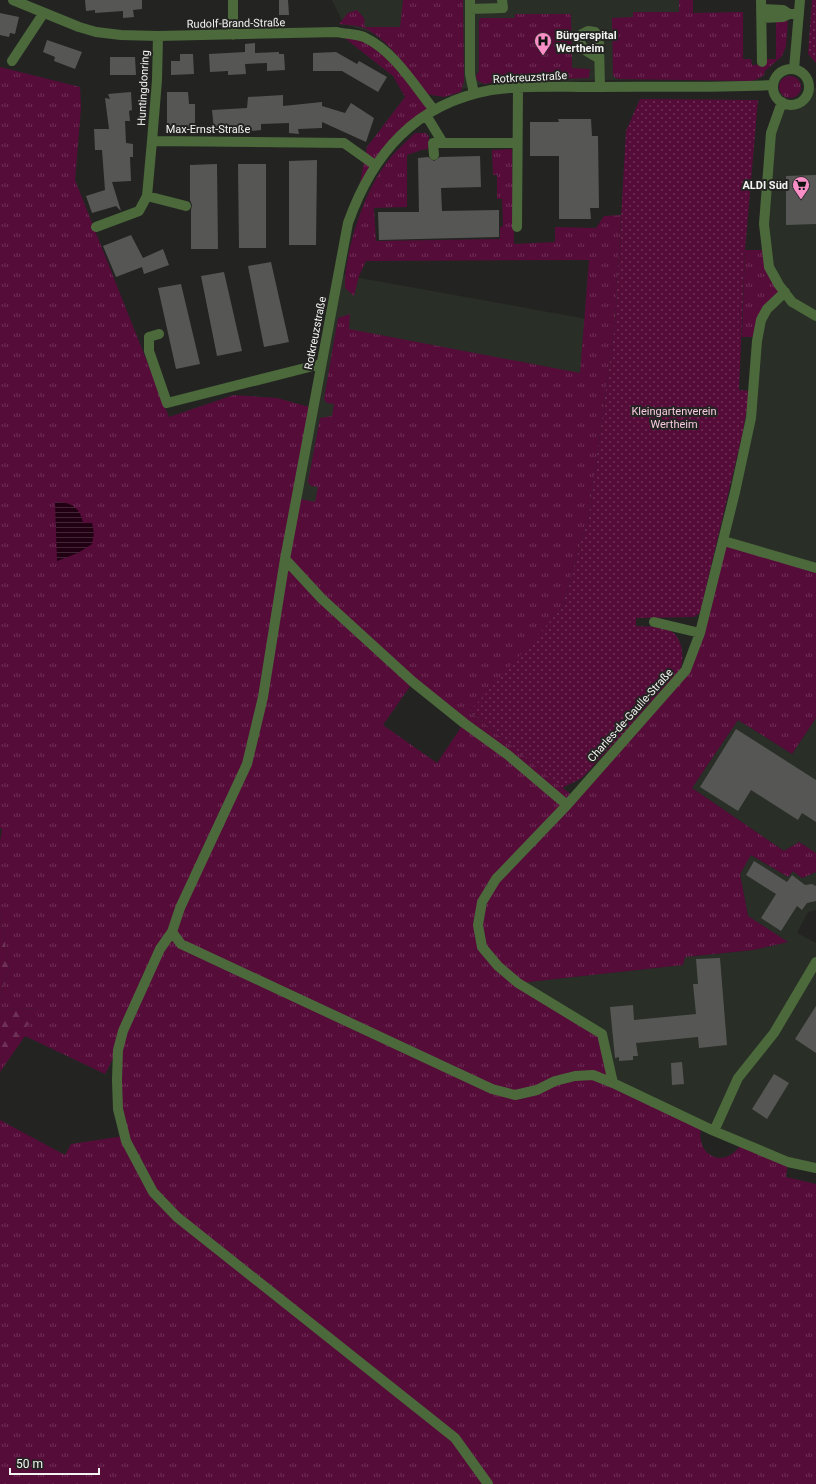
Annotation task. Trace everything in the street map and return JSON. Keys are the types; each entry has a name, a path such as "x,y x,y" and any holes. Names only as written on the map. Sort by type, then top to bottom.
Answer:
{"street":[{"path":"232,0 233,35"},
{"path":"474,94 470,74 470,4 503,8 502,0"},
{"path":"794,69 794,14 800,0"},
{"name":"Rudolf-Brand-Straße","path":"20,1 43,14 96,32 158,36 337,32 364,37 385,52 404,72 430,113 443,143"},
{"path":"762,62 761,9 783,10 794,14"},
{"path":"12,61 43,14"},
{"name":"Huntingdonring","path":"152,141 157,80 158,36"},
{"path":"599,58 600,86"},
{"path":"794,69 805,75 813,87 806,97 798,103 789,105 782,102 774,94 773,85 779,73 785,70 794,69"},
{"name":"Rotkreuzstraße","path":"488,1484 455,1438 177,1217 153,1192 137,1165 126,1142 118,1109 118,1050 123,1031 160,949 172,932 180,908 247,764 263,697 285,559 348,223 357,198 375,165 386,150 402,133 430,113 448,103 474,94 518,88 773,85"},
{"path":"517,227 518,88"},
{"path":"782,102 771,133 764,224 769,267 778,285 792,302 816,316"},
{"name":"Max-Ernst-Straße","path":"96,228 139,211 147,196 152,141 344,143 375,165"},
{"path":"434,155 433,144 517,143"},
{"path":"147,196 186,206"},
{"name":"Charles-de-Gaulle-Straße","path":"613,1083 602,1034 518,983 498,966 482,947 478,925 482,902 496,879 567,805 686,670 700,633 724,541 751,418 757,341 761,320 767,309 785,292"},
{"path":"159,334 149,337 149,350 167,403 321,364"},
{"path":"724,541 816,568"},
{"path":"285,559 322,599 413,682 464,723 508,755 567,805"},
{"path":"654,622 700,633"},
{"path":"172,932 181,944 492,1089 515,1095 537,1090 554,1081 575,1076 593,1075 714,1131 788,1162 816,1168"},
{"path":"714,1131 738,1078 774,1033 816,962"}],"shaded area":[{"name":"Bürgerspital Wertheim","path":"332,0 690,0 690,78 484,83 440,95 418,81 379,35 344,24"},
{"path":"809,87 816,88 816,568 724,541 751,418 767,250 771,133 786,104 798,103 803,100"},
{"path":"338,274 615,324 568,582 296,498"},
{"path":"55,502 66,503 74,506 80,513 83,523 92,523 94,533 92,544 78,553 57,561"},
{"path":"816,718 816,853 799,842 784,851 692,788 738,720 792,754"},
{"path":"750,855 788,877 793,871 802,878 816,872 816,910 808,912 797,933 816,943 816,1168 788,1162 613,1083 518,983 682,965 685,957 753,950 787,942 748,916 740,874"}],"green space":[{"path":"403,0 463,0 464,81 461,92 444,97 426,94 406,66 379,37 361,27 339,24 348,13 357,10 364,18 365,27 400,27"},
{"path":"679,0 693,0 693,13 743,12 743,59 751,59 752,65 766,64 767,59 776,59 776,21 788,21 786,46 782,56 765,71 764,75 751,81 618,79 613,76 612,18 633,17 633,12 679,12"},
{"path":"812,0 816,0 816,63 808,54"},
{"path":"515,14 571,14 572,68 590,69 589,78 503,81 484,84 477,80 476,76 479,71 479,20 481,18 515,18"},
{"path":"337,32 364,37 385,52 434,110 402,133 357,198 367,147 405,97 393,76"},
{"path":"0,67 80,87 81,108 75,180 169,417 234,395 277,398 313,408 296,498 315,502 318,487 311,486 308,482 320,418 332,416 334,404 327,403 324,399 338,318 350,314 349,329 580,373 589,260 366,261 359,276 354,296 345,288 351,243 368,195 386,164 415,133 426,133 429,137 428,149 407,155 407,207 374,208 376,241 500,239 500,227 503,226 502,199 497,199 497,175 493,175 492,150 512,149 514,244 555,242 555,227 596,228 604,216 621,215 615,324 589,515 562,608 471,712 574,797 686,670 723,545 816,568 816,718 792,754 738,720 692,788 784,851 799,842 816,853 816,872 802,878 793,871 788,877 751,855 740,874 748,916 788,942 753,950 685,957 683,965 519,983 602,1034 613,1083 702,1125 700,1135 705,1151 718,1158 725,1157 733,1153 740,1146 788,1162 786,1177 816,1184 816,1484 0,1484 0,1120 65,1155 71,1144 124,1136 117,1051 105,1074 25,1036 0,1072 0,1061 39,1009 15,1008 0,1011 0,995 9,969 0,911 0,841 2,829 0,828","holes":["413,682 464,723 437,763 383,725"]},
{"path":"790,76 798,79 801,87 798,95 790,98 782,95 779,87 782,79"},
{"name":"Kleingartenverein Wertheim","path":"640,99 758,100 745,250 739,390 750,391 743,431 700,613 694,617 636,618 636,626 661,627 674,633 681,645 682,652 679,673 582,778 562,788 470,711 562,608 589,515 615,324 626,131"},
{"path":"745,250 767,250 785,292 767,309 758,337 742,337"},
{"path":"0,911 9,969 0,995"},
{"path":"15,1008 40,1009 0,1061 0,1011"}],"building":[{"path":"85,0 142,0 142,9 133,10 134,17 123,18 123,11 95,13 95,10 86,11"},
{"path":"279,0 288,0 289,15 279,15"},
{"path":"0,13 19,17 15,34 10,33 9,37 0,35"},
{"path":"47,40 82,52 75,69 54,61 55,57 43,52"},
{"path":"255,43 255,53 279,52 279,54 284,54 285,70 267,71 267,63 245,64 246,74 228,75 228,71 210,72 209,54 245,52 245,44"},
{"path":"336,52 357,64 359,61 387,77 378,92 342,71 313,71 313,53"},
{"path":"180,54 193,54 194,74 171,75 171,61 180,61"},
{"path":"110,57 135,57 136,75 110,75"},
{"path":"131,92 132,110 129,111 130,121 125,121 126,143 133,144 133,157 130,157 131,181 112,182 121,211 116,206 92,213 86,196 105,190 102,150 95,150 94,129 109,129 105,98 110,99 108,94"},
{"path":"167,92 188,92 189,104 195,104 195,124 191,123 191,130 167,131"},
{"path":"283,95 283,106 322,102 322,106 345,113 351,103 374,118 366,142 322,122 322,128 298,129 299,134 289,133 289,123 261,124 261,130 242,132 242,128 214,130 212,110 247,108 248,97"},
{"path":"558,119 591,119 592,136 598,136 599,208 590,208 591,219 559,219 559,156 530,156 530,122 559,122"},
{"path":"480,156 481,187 441,188 442,211 499,210 499,237 379,240 378,212 419,212 418,158 428,157 434,161 440,157"},
{"path":"317,160 316,245 289,245 289,161"},
{"path":"217,164 218,249 191,249 192,205 190,200 190,165"},
{"path":"238,164 266,164 266,248 239,248"},
{"name":"ALDI Süd","path":"816,175 816,224 786,225 786,176"},
{"path":"131,235 143,258 163,249 169,265 144,274 142,267 116,277 103,246"},
{"path":"271,262 289,342 264,347 248,266"},
{"path":"224,272 242,351 217,356 201,276"},
{"path":"181,284 200,364 176,369 158,288"},
{"path":"736,729 816,780 816,822 802,813 798,820 751,790 738,811 700,787"},
{"path":"754,861 787,882 792,875 805,885 812,884 816,886 816,901 807,903 802,910 797,906 781,931 761,918 776,894 746,875"},
{"path":"720,958 727,1045 699,1048 698,1037 636,1043 638,1056 633,1056 633,1060 619,1061 619,1057 615,1058 610,1007 633,1005 634,1020 696,1014 693,984 698,984 696,959"},
{"path":"816,1006 816,1053 795,1039"},
{"path":"682,1062 684,1084 672,1085 671,1063"},
{"path":"774,1074 789,1083 767,1119 752,1109"}],"place":[{"name":"Bürgerspital Wertheim","path":"543,56"},
{"name":"ALDI Süd","path":"801,200"}]}
